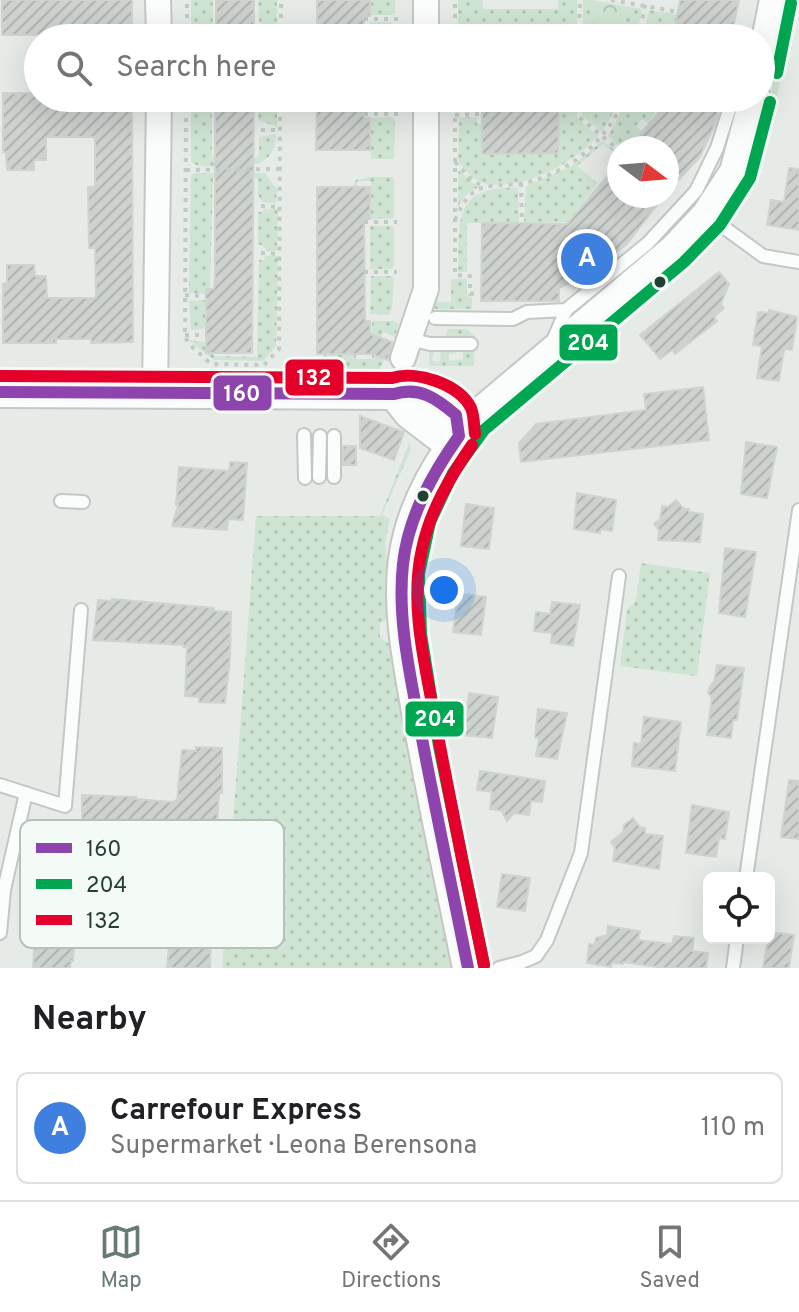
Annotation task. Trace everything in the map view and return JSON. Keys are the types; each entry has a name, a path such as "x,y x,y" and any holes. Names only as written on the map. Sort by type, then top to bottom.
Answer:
{"street":[{"path":"158,0 159,24"},
{"path":"426,0 426,24"},
{"path":"770,24 775,0"},
{"path":"155,393 159,112"},
{"path":"416,333 426,289 426,112"},
{"path":"468,968 409,667 402,578 405,550 415,518 435,474 473,419 674,250 707,215 735,172 751,112"},
{"path":"0,392 394,394 412,390 437,399 456,415 459,436"}],"lane":[{"path":"549,352 566,310 648,243 696,191 714,158 729,112"},
{"path":"707,215 763,256 799,262"},
{"path":"416,333 513,319 527,312 566,310"},
{"path":"416,333 430,344 471,344"},
{"path":"394,394 416,333"},
{"path":"304,435 312,478 320,436"},
{"path":"334,436 334,477"},
{"path":"61,501 83,502"},
{"path":"747,872 799,510"},
{"path":"499,968 536,956 547,940 581,853 619,576"},
{"path":"0,785 65,806 81,610"},
{"path":"0,933 4,890 26,793"},
{"path":"733,968 736,944"}],"path":[{"path":"187,0 187,24"},
{"path":"281,0 281,24"},
{"path":"455,0 455,24"},
{"path":"579,24 580,0"},
{"path":"611,0 645,3 678,12"},
{"path":"641,24 645,3"},
{"path":"364,19 398,19"},
{"path":"186,112 185,335 188,343 211,364 264,365 279,349 280,112"},
{"path":"579,112 579,117 607,140"},
{"path":"455,220 467,198 483,187 521,183 566,167 602,136 617,112"},
{"path":"364,114 398,114"},
{"path":"477,293 470,294 470,276 455,275 455,115 482,114"},
{"path":"261,130 280,130"},
{"path":"455,161 483,187"},
{"path":"186,170 280,169"},
{"path":"521,183 522,224"},
{"path":"261,206 280,207"},
{"path":"364,222 397,222"},
{"path":"261,253 279,254"},
{"path":"364,272 397,272"},
{"path":"185,295 207,296"},
{"path":"185,335 206,335"}],"green space":[{"path":"191,0 213,0 213,24 191,24"},
{"path":"258,0 277,0 277,24 259,23"},
{"path":"370,0 395,0 395,12 391,15 370,15"},
{"path":"458,0 482,0 483,9 558,9 558,0 577,0 577,24 458,24"},
{"path":"583,0 592,0 591,24 583,24"},
{"path":"592,0 625,6 624,24 591,24"},
{"path":"625,6 642,9 639,24 624,24"},
{"path":"649,10 678,15 676,24 646,24"},
{"path":"391,22 393,24 370,24"},
{"path":"784,60 775,105 775,77 779,61"},
{"path":"191,112 212,112 212,157 256,158 259,155 259,137 276,134 269,157 260,163 236,167 198,166 191,162"},
{"path":"258,112 277,112 277,127 258,120"},
{"path":"559,112 577,112 577,118 598,136 576,156 548,172 517,183 502,185 478,181 458,161 459,117 477,117 477,124 482,124 483,154 558,153"},
{"path":"582,112 614,112 602,132 582,116"},
{"path":"621,112 655,112 648,123 642,119 636,126 642,131 639,136 608,136"},
{"path":"766,112 773,112 754,179 734,215 727,209 759,141"},
{"path":"392,117 395,120 394,159 371,159 370,118"},
{"path":"602,141 607,145 607,147 603,144 577,166 598,183 568,222 524,223 526,186 572,166"},
{"path":"458,170 478,187 467,194 458,206"},
{"path":"194,173 265,173 277,189 276,203 262,202 258,195 258,178 213,178 210,288 207,288 207,294 189,293 191,176"},
{"path":"394,177 392,219 371,219 371,181 357,181 357,187 352,187 356,180"},
{"path":"518,188 519,223 467,223 467,272 458,272 460,223 471,200 481,193"},
{"path":"278,209 277,251 266,251 258,244 258,212"},
{"path":"370,226 394,228 394,266 391,269 370,269"},
{"path":"265,256 278,256 276,346 263,361 214,360 188,340 206,342 214,356 257,357 259,260 264,260"},
{"path":"371,276 391,276 394,279 389,315 370,314"},
{"path":"451,279 467,279 467,296 472,297 472,309 435,309 435,302 451,302"},
{"path":"205,300 209,303 210,326 191,330 189,301"},
{"path":"372,321 394,321 399,324 395,337 383,332 378,356 385,359 376,375 301,377 301,370 323,370 324,354 356,354 356,359 372,359"},
{"path":"447,329 467,329 475,336 474,366 430,366 429,352 434,352 432,360 438,363 441,358 439,349 456,349 456,353 449,354 449,361 463,359 463,349 471,338 446,338"},
{"path":"410,441 410,452 382,515 390,519 385,542 392,610 387,619 380,623 380,638 393,646 454,968 222,968 224,948 284,948 284,820 233,820 256,516 380,516"},
{"path":"641,563 710,573 697,676 620,666 627,610 636,600"}],"building":[{"path":"2,0 132,0 132,24 24,24 24,35 2,35"},
{"path":"216,0 254,0 254,24 216,24"},
{"path":"317,0 370,0 370,16 364,16 364,24 317,24"},
{"path":"680,0 739,0 734,24 676,24"},
{"path":"3,93 24,93 24,112 132,112 133,342 91,343 91,339 56,339 56,343 3,343 3,284 7,283 7,265 34,265 35,276 46,276 47,298 96,298 95,248 89,248 88,187 95,187 95,137 46,137 46,160 34,160 34,170 7,170 6,152 3,152"},
{"path":"215,112 254,112 252,353 206,353 206,289 214,289"},
{"path":"317,112 364,112 364,118 370,118 370,150 316,150"},
{"path":"482,112 559,112 558,153 482,154"},
{"path":"658,112 718,112 700,157 679,179 679,136 639,136"},
{"path":"789,168 799,169 799,230 767,225 771,200 784,202"},
{"path":"607,176 607,208 655,208 626,245 576,280 559,288 559,301 481,301 482,223 567,224"},
{"path":"317,187 370,187 370,219 364,220 365,321 370,321 370,334 392,342 388,360 371,354 317,354"},
{"path":"719,272 729,284 721,304 724,308 714,317 717,321 675,354 672,350 660,359 640,335"},
{"path":"769,310 797,317 792,350 784,349 779,381 757,378 762,346 753,345 758,312 769,313"},
{"path":"703,387 709,440 521,462 519,443 536,424 646,410 644,394"},
{"path":"360,416 404,432 394,460 360,448"},
{"path":"746,442 777,447 767,498 741,494"},
{"path":"343,446 356,446 356,465 343,465"},
{"path":"230,462 247,463 243,520 228,519 227,530 172,526 178,505 179,467 229,471"},
{"path":"577,493 616,500 612,531 601,529 600,533 574,529"},
{"path":"676,500 689,512 703,514 700,542 658,540 659,530 654,524 660,519 662,506 668,507"},
{"path":"466,504 494,508 489,549 461,546"},
{"path":"725,548 756,552 745,617 719,613"},
{"path":"458,593 486,597 481,635 453,632"},
{"path":"98,600 231,612 225,703 199,702 199,697 185,696 187,647 183,645 93,640"},
{"path":"552,602 580,605 573,646 551,643 552,633 534,631 536,612 550,614"},
{"path":"717,665 744,668 737,720 733,720 731,738 707,735 712,698 708,693"},
{"path":"469,693 498,697 492,738 464,735"},
{"path":"538,709 567,713 557,759 536,756"},
{"path":"644,717 681,722 675,771 632,766 634,743 641,744"},
{"path":"196,747 222,748 222,793 219,793 217,820 82,820 82,795 177,800 182,750 196,751"},
{"path":"480,771 545,781 542,802 531,801 529,815 514,813 507,821 502,811 490,809 492,792 477,790"},
{"path":"789,780 799,781 799,839 781,837"},
{"path":"692,805 729,812 725,839 719,838 716,857 686,853"},
{"path":"633,818 640,827 645,828 645,834 663,836 659,869 613,861 615,848 611,842"},
{"path":"502,874 530,878 525,911 497,907"},
{"path":"608,926 640,931 638,940 672,944 674,936 694,938 692,951 708,953 706,968 664,968 623,962 612,963 611,967 587,963 589,944 595,945 596,938 607,935"},
{"path":"775,933 794,935 789,968 763,968 767,944 775,944"},
{"path":"34,948 74,948 70,968 33,968"},
{"path":"169,948 211,948 210,968 167,968"}],"transit line":[{"name":"204","path":"777,73 791,3"},
{"name":"204","path":"484,965 439,746 421,634 419,574 430,522 453,473 484,430 684,262 720,225 750,178 767,112"},
{"name":"132","path":"0,376 413,376 436,381 465,399 472,411 475,434"},
{"name":"160","path":"0,392 412,392 435,399 456,415 459,436"},
{"name":"160","path":"459,436 431,481 410,530 403,564 402,605 412,687 468,968"},
{"name":"132","path":"472,445 430,521 418,571 417,593 424,659 484,965"}],"place":[{"name":"Carrefour Express","path":"587,259"}]}
